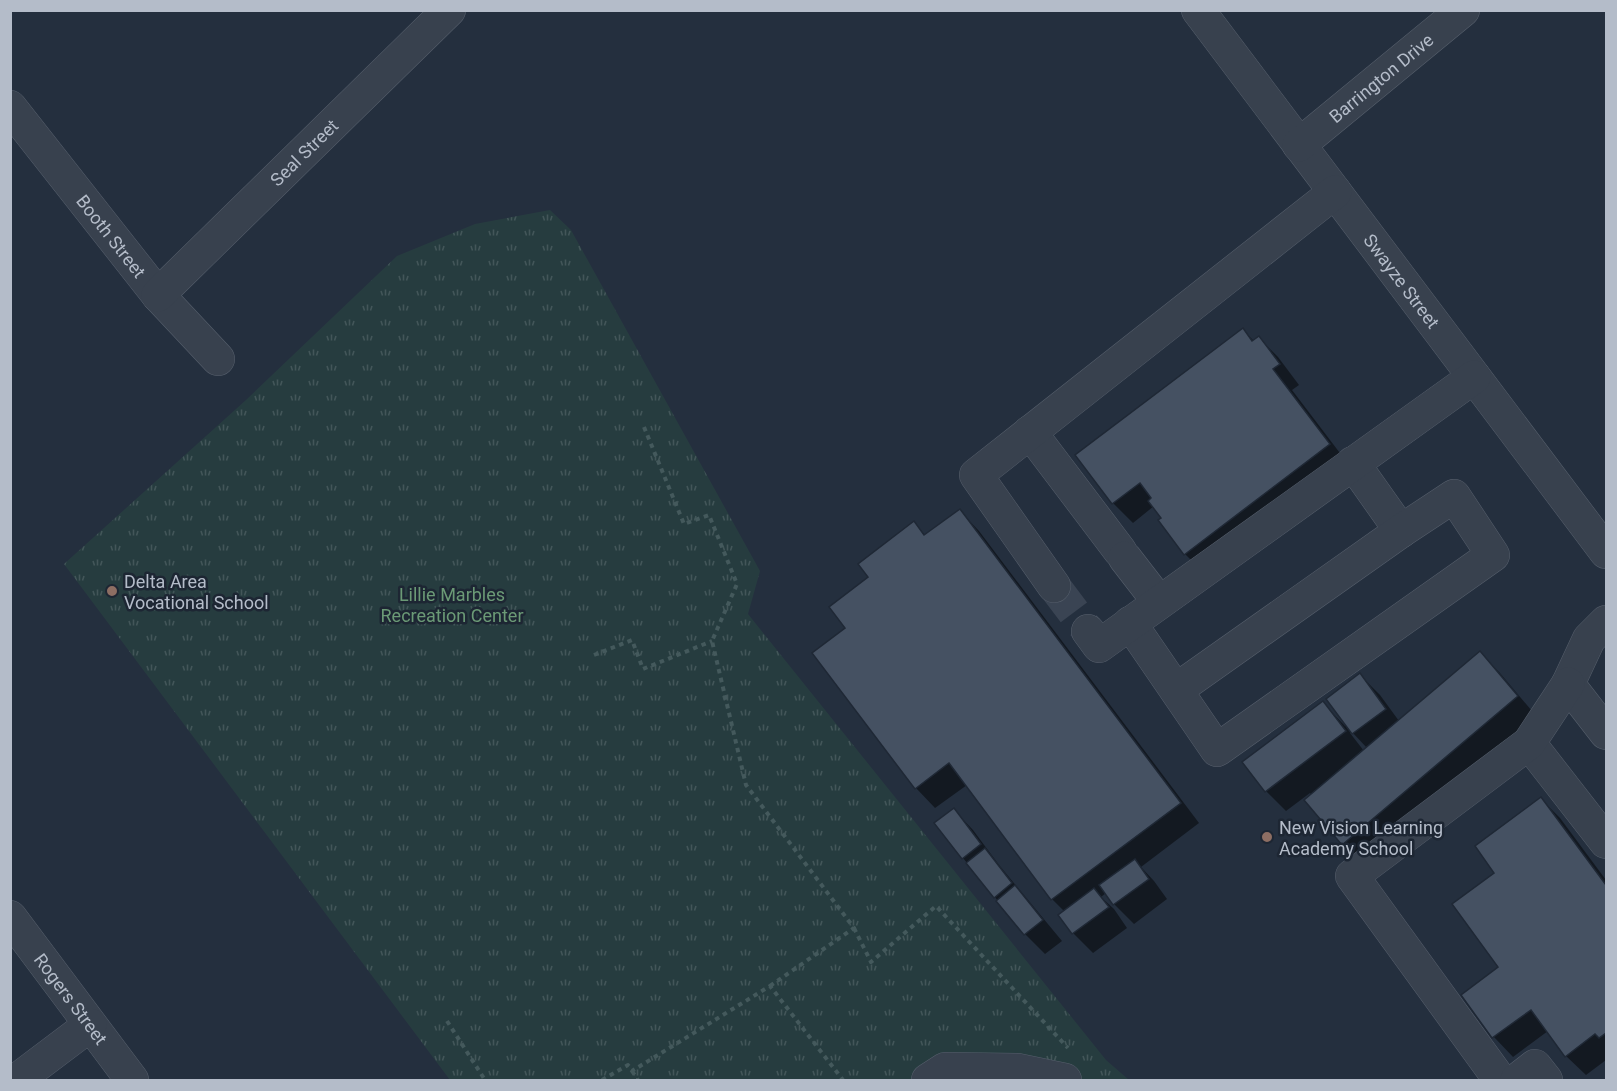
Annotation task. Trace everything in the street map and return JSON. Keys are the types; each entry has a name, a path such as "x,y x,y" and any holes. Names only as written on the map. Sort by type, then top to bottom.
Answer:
{"street":[{"name":"Seal Street","path":"158,295 449,10"},
{"name":"Swayze Street","path":"1198,10 1606,552"},
{"name":"Barrington Drive","path":"1299,145 1463,10"},
{"name":"Booth Street","path":"10,107 158,295 218,359"},
{"path":"1054,586 976,475 1335,192"},
{"path":"1088,631 1099,646 1474,377"},
{"path":"1030,432 1160,602"},
{"path":"1353,464 1401,531"},
{"path":"1130,623 1216,750 1492,555 1454,496 1176,690"},
{"path":"1500,1080 1352,876 1529,743 1568,684 1589,639 1606,622"},
{"path":"1568,684 1606,733"},
{"path":"1529,743 1606,842"},
{"name":"Rogers Street","path":"10,917 132,1080"},
{"path":"17,1080 90,1025"},
{"path":"928,1080 945,1069 1017,1070 1067,1065"},
{"path":"1517,1080 1534,1066 1546,1080"}],"path":[{"path":"644,427 684,524 709,515 737,585 712,641 746,785 854,928 871,962 936,906 1067,1065"},
{"path":"594,656 632,640 643,669 712,641"},
{"path":"632,1071 770,986 854,928"},
{"path":"770,986 843,1080"},
{"path":"447,1021 485,1080"},
{"path":"602,1080 628,1065 638,1080 636,1080"}],"green space":[{"name":"Lillie Marbles Recreation Center","path":"550,210 571,230 760,571 748,614 1106,1060 1129,1080 450,1080 64,564 246,400 397,256 475,224"}],"building":[{"path":"1243,328 1252,341 1259,336 1280,364 1273,369 1330,444 1184,555 1158,520 1161,518 1148,501 1151,498 1140,483 1112,504 1075,455"},
{"path":"960,509 1181,803 1051,900 949,763 915,789 812,653 845,628 829,607 868,577 858,564 914,521 924,535"},
{"path":"1480,651 1518,696 1342,845 1304,800"},
{"path":"1360,673 1386,709 1352,734 1326,699"},
{"path":"1323,701 1346,731 1265,792 1242,762"},
{"path":"1541,797 1606,885 1606,1033 1599,1038 1595,1034 1565,1057 1531,1010 1492,1038 1461,995 1498,967 1452,904 1494,873 1475,846"},
{"path":"954,808 981,844 962,859 934,823"},
{"path":"985,848 1012,883 994,898 966,863"},
{"path":"1135,859 1149,879 1113,905 1099,885"},
{"path":"1015,885 1043,920 1024,935 996,901"},
{"path":"1094,888 1109,907 1072,934 1058,915"}],"tunnel":[{"path":"1054,586 1088,631"}],"place":[{"name":"Delta Area Vocational School","path":"112,591"},
{"name":"New Vision Learning Academy School","path":"1267,837"}]}
